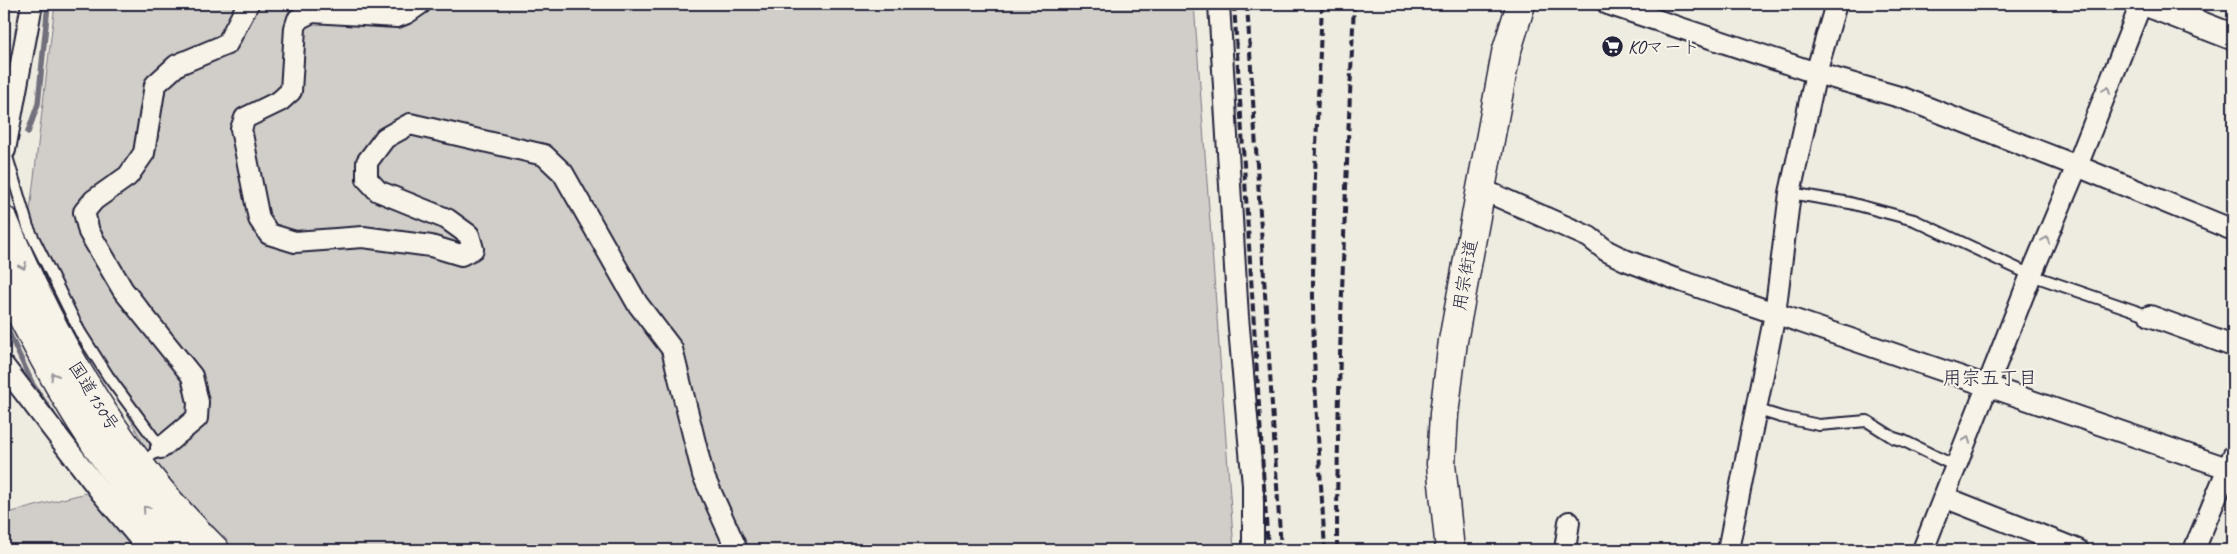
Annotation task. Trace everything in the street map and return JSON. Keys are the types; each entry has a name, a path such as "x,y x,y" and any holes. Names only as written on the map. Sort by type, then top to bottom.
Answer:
{"main road":[{"name":"用宗街道","path":"1450,550 1441,464 1453,340 1506,53 1521,4"},
{"name":"国道150号","path":"4,221 31,283 57,335 91,391 149,477 215,550"},
{"name":"国道150号","path":"4,279 30,335 90,434 126,487 181,550"}],"street":[{"path":"5,150 32,4"},
{"path":"156,452 197,418 198,402 192,376 123,290 89,232 84,212 94,200 128,176 144,153 155,85 177,65 227,44 248,4"},
{"path":"420,4 407,14 397,17 312,12 298,19 295,28 291,91 280,101 245,118 240,129 259,219 269,234 295,242 363,237 431,246 461,255 473,249 469,235 448,219 378,191 367,179 367,162 385,138 410,124 544,155 563,172 637,303 672,349 703,476 737,550"},
{"path":"1219,4 1238,317 1253,485 1253,550"},
{"path":"1608,4 1816,73 1902,98 2077,166 2233,230"},
{"path":"1728,550 1775,314 1790,193 1816,73 1836,4"},
{"path":"1923,550 1957,467 1987,385 2141,4"},
{"path":"2148,4 2233,37"},
{"path":"1481,189 1589,237 1607,251 1625,260 1912,362 2232,464 2194,550"},
{"path":"2150,316 2233,346"},
{"path":"4,366 100,492 149,550"},
{"path":"1944,497 2078,550"},
{"path":"1564,550 1569,522"}],"lane":[{"path":"5,150 28,226 80,332 156,452"},
{"path":"1790,193 1850,203 1914,220 2031,275 2150,316"},
{"path":"1755,409 1819,425 1866,421 1894,438 1957,467"}],"shaded area":[{"path":"55,4 1194,4 1234,550 204,550 180,513 28,227"},
{"path":"149,477 199,550 4,550 4,514"}],"waterway":[{"path":"28,132 38,104 48,4"},
{"path":"4,322 33,385 53,414"}],"railway":[{"path":"1234,4 1268,550"},
{"path":"1247,4 1281,550"},
{"path":"1322,4 1315,184 1313,324 1325,550"},
{"path":"1337,550 1340,345 1354,4"}],"place":[{"name":"KOマート","path":"1612,47"}],"district":[{"name":"用宗五丁目","path":"1990,377"}]}
